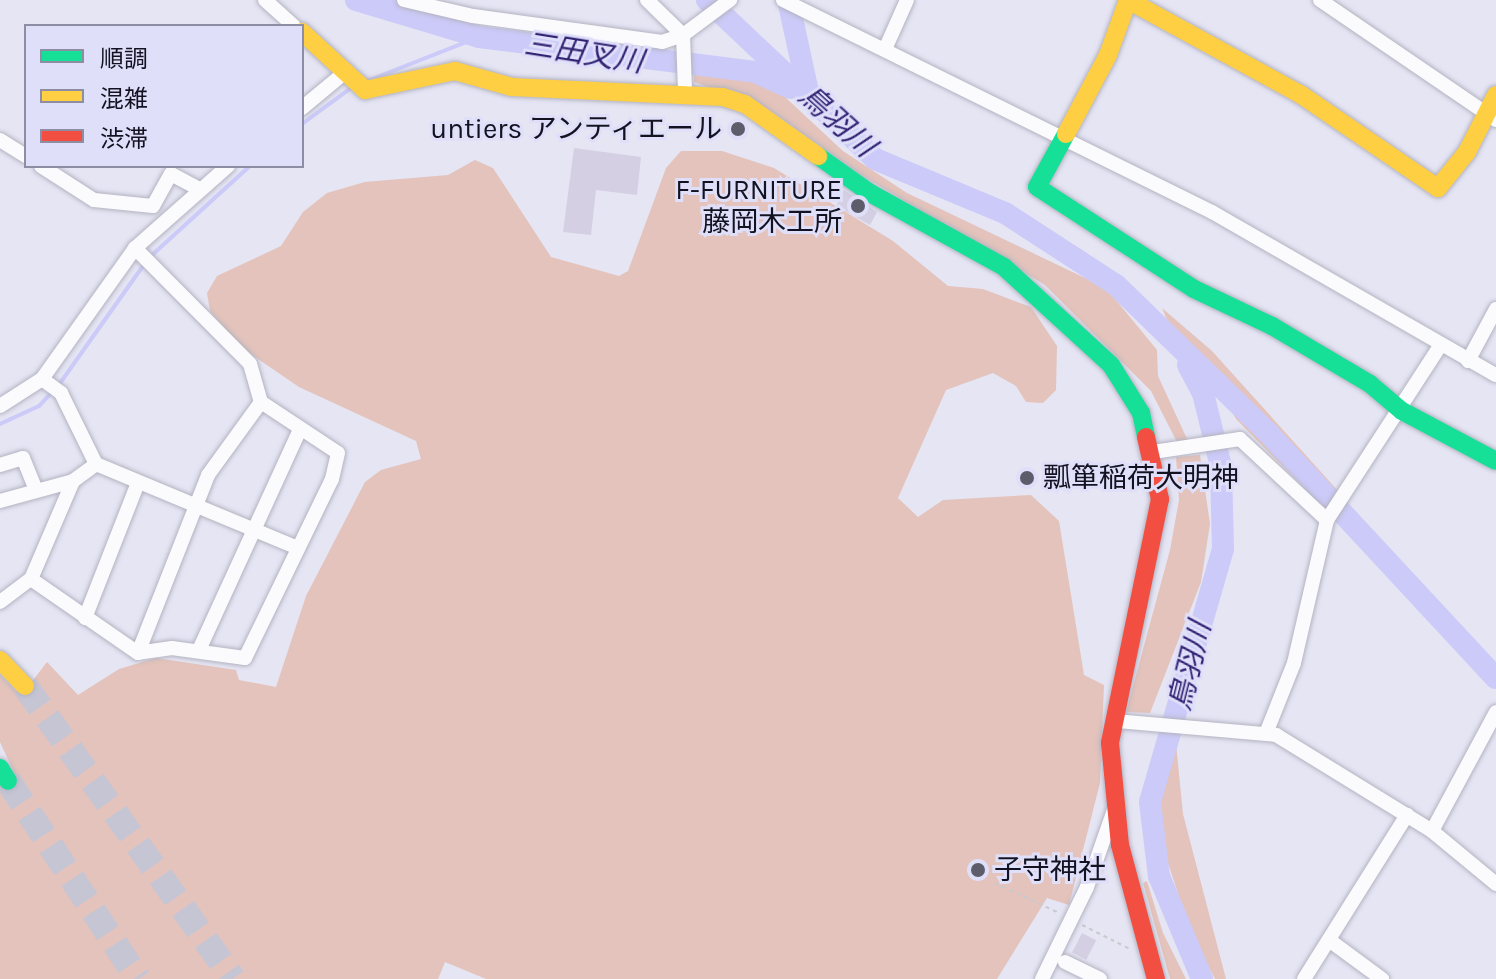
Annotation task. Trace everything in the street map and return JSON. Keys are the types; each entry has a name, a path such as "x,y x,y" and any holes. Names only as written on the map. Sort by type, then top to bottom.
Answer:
{"main road":[{"path":"1496,95 1492,117 1438,188 1300,94 1128,0 1108,55 1037,187 1194,289 1370,384 1402,411 1496,461"},
{"path":"304,34 353,82 455,71 512,87 723,97 765,113 870,193 1004,267 1042,296 1111,365 1138,404 1153,452 1160,499 1154,547 1114,721 1114,810 1156,979"},
{"path":"0,660 25,686"}],"street":[{"path":"265,0 292,24"},
{"path":"404,0 613,37 662,42 688,35 730,0"},
{"path":"647,0 688,35"},
{"path":"783,0 806,6 1212,212 1440,346 1496,375"},
{"path":"886,47 907,0"},
{"path":"1320,0 1492,117"},
{"path":"685,94 688,35"},
{"path":"304,107 353,82"},
{"path":"0,140 24,155"},
{"path":"44,168 94,200 153,206 171,174 199,189"},
{"path":"0,406 42,379 135,248 225,168"},
{"path":"135,248 250,364 261,402 338,453 338,464 245,658 156,647 138,653"},
{"path":"1468,361 1496,309"},
{"path":"1267,731 1294,663 1327,520 1346,497 1402,411 1440,346"},
{"path":"42,379 61,393 96,464 137,485 298,548"},
{"path":"138,653 208,475 261,402"},
{"path":"199,650 300,429"},
{"path":"1153,452 1240,439 1327,520"},
{"path":"0,465 23,458 36,491"},
{"path":"0,501 73,481 96,464"},
{"path":"0,602 31,579 73,481"},
{"path":"85,618 137,485"},
{"path":"31,579 138,653"},
{"path":"1432,831 1496,712"},
{"path":"1114,721 1267,731 1432,831 1496,884"},
{"path":"1042,979 1073,920 1114,810"},
{"path":"1304,979 1407,815"},
{"path":"1329,940 1382,979"},
{"path":"1065,962 1100,979"}],"path":[{"path":"995,883 1151,959"}],"shaded area":[{"path":"694,73 770,83 843,151 907,193 1106,288 1157,350 1158,376 1188,441 1177,442 1151,391 1045,285 860,174 765,107 694,82"},
{"path":"681,151 722,151 774,168 893,241 948,286 983,289 1031,307 1057,346 1056,390 1043,403 1026,402 1016,386 993,373 946,390 898,498 918,517 943,500 1031,495 1059,521 1084,675 1104,685 1100,783 1069,905 1047,898 997,979 486,979 445,962 438,979 0,979 0,786 17,779 0,742 0,675 21,696 47,662 78,695 119,669 156,658 236,670 239,680 276,687 306,596 365,482 381,470 421,459 416,441 299,387 242,348 210,311 207,293 217,276 281,246 303,212 327,193 365,182 448,175 475,160 493,168 551,257 619,276 628,271 666,168"},
{"path":"1162,308 1212,351 1339,492 1325,509 1236,419 1203,359 1170,327"},
{"path":"1200,455 1210,524 1201,582 1150,713 1126,712 1170,550 1179,500 1176,457"},
{"path":"1176,744 1183,814 1226,979 1215,979 1192,935 1163,848 1158,795"},
{"path":"1147,881 1163,933 1186,979 1170,979 1143,883"}],"building":[{"path":"574,148 641,157 637,195 596,190 591,235 563,232"},
{"name":"F-FURNITURE 藤岡木工所","path":"844,190 877,212 870,225 836,206"},
{"path":"1082,933 1096,940 1086,960 1072,953"}],"waterway":[{"name":"三田叉川","path":"356,0 479,37 755,72 791,88"},
{"name":"鳥羽川","path":"707,0 875,159 1005,213 1116,285 1269,434 1496,678"},
{"path":"788,0 809,96"},
{"path":"367,81 479,37"},
{"path":"304,123 351,88"},
{"path":"151,256 248,168"},
{"path":"58,386 145,263"},
{"name":"鳥羽川","path":"1188,365 1203,393 1221,467 1223,549 1150,802 1159,876 1202,979"},
{"path":"0,424 39,406 52,392"}],"tunnel":[{"path":"25,686 233,979"},
{"path":"8,781 138,979"}],"traffic: fast":[{"path":"1066,134 1037,187 1194,289 1272,326 1370,384 1402,411 1496,461"},
{"path":"818,156 870,193 1004,267 1111,365 1141,413 1146,437"},
{"path":"0,768 8,781"}],"traffic: slow":[{"path":"1066,134 1108,55 1128,0 1300,94 1438,188 1467,152 1496,95"},
{"path":"304,34 365,90 455,71 512,87 723,97 745,104 818,156"},
{"path":"0,660 25,686"}],"traffic: jam":[{"path":"1146,437 1160,499 1110,743 1120,845 1156,979"}],"place":[{"name":"untiers アンティエール","path":"738,129"},
{"name":"F-FURNITURE 藤岡木工所","path":"858,206"},
{"name":"瓢箪稲荷大明神","path":"1027,478"},
{"name":"子守神社","path":"978,870"}]}
